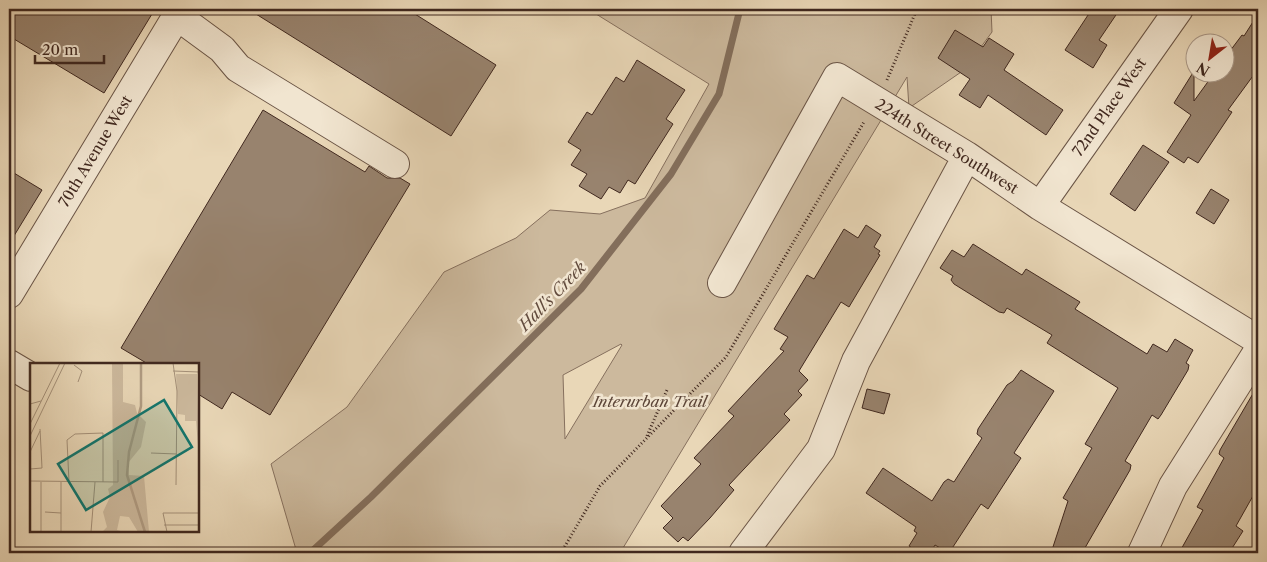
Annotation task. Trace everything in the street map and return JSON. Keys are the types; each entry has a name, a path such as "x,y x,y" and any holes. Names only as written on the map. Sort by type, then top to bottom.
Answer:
{"street":[{"name":"72nd Place West","path":"1040,206 1179,9"},
{"path":"179,12 222,49 238,68 395,164"},
{"name":"70th Avenue West","path":"9,294 179,12"},
{"name":"224th Street Southwest","path":"722,283 836,77 967,156 1040,206 1258,340"},
{"path":"743,553 821,449 856,361 967,156"},
{"path":"1142,553 1173,486 1258,351"},
{"path":"9,364 30,376"}],"path":[{"path":"884,88 917,9"},
{"path":"560,553 600,486 726,357 866,119"},
{"path":"646,439 667,390"}],"green space":[{"name":"Interurban Trail","path":"588,9 991,9 992,32 964,70 909,108 907,77 620,553 297,553 271,464 347,407 444,272 516,238 550,210 600,214 645,198 709,84","holes":["622,345 565,439 563,375"]}],"building":[{"path":"9,9 155,9 104,93 9,36"},
{"path":"248,9 407,9 496,65 451,136"},
{"path":"1092,9 1120,9 1099,40 1107,45 1093,68 1065,50"},
{"path":"1258,14 1258,69 1228,110 1232,112 1198,163 1188,157 1184,163 1167,152 1191,115 1174,103 1187,82 1194,82 1194,101 1208,82 1234,82 1234,46 1242,35 1244,36"},
{"path":"955,30 983,47 989,38 1014,54 1004,70 1063,110 1046,135 988,95 980,108 959,95 970,79 938,58"},
{"path":"637,60 685,90 666,119 673,124 635,184 628,180 620,193 609,187 601,199 579,186 587,174 571,165 581,150 568,142 587,112 592,115 616,77 624,82"},
{"path":"263,110 365,172 369,166 387,178 400,178 410,184 270,415 232,392 222,409 199,395 199,363 146,363 121,348"},
{"path":"1143,145 1169,162 1135,211 1110,194"},
{"path":"9,170 42,190 9,244"},
{"path":"1211,189 1229,200 1214,224 1196,213"},
{"path":"866,225 881,235 874,247 880,251 878,254 880,255 849,307 841,302 799,371 808,380 798,391 802,395 784,414 790,420 729,485 734,490 710,518 688,541 683,537 678,542 663,528 673,518 661,506 701,464 694,458 734,416 728,411 784,351 780,349 788,337 774,329 807,275 814,279 844,229 858,238"},
{"path":"973,244 1022,275 1026,269 1080,302 1075,309 1147,354 1153,344 1167,352 1175,339 1193,350 1186,363 1189,365 1188,370 1161,415 1158,419 1152,415 1125,461 1131,465 1130,470 1082,553 1051,553 1068,501 1063,498 1092,448 1085,444 1118,388 1047,343 1052,335 1007,308 1004,313 999,312 954,284 951,280 953,276 940,268 952,250 964,257"},
{"path":"1021,370 1054,391 1014,453 1021,458 988,509 981,504 949,553 935,545 930,553 920,553 909,546 917,533 914,531 916,527 866,493 883,468 932,501 944,482 948,479 954,482 982,438 977,434 978,429 1007,385 1013,381"},
{"path":"1258,385 1258,487 1236,526 1243,531 1229,553 1179,553 1203,510 1197,507 1224,458 1219,454 1220,450"},
{"path":"867,389 890,394 884,414 862,408"}],"waterway":[{"name":"Hall's Creek","path":"310,553 371,497 581,289 671,174 719,94 740,9"}]}
